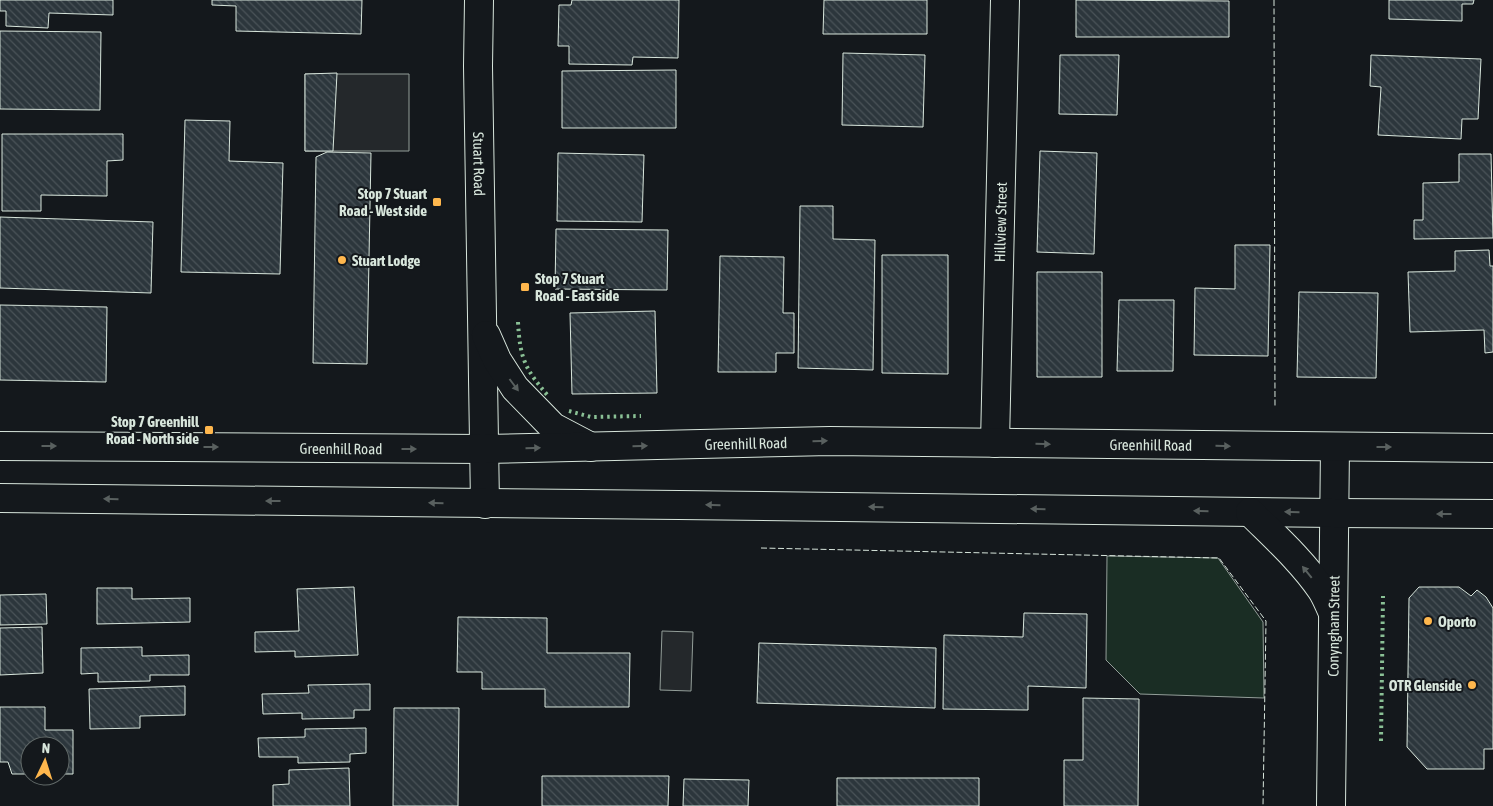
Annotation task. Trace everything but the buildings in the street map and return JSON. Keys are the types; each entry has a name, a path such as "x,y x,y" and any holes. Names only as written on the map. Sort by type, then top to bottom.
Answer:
{"main road":[{"name":"Stuart Road","path":"479,0 478,66 485,504"},
{"name":"Hillview Street","path":"995,443 1005,0"},
{"name":"Stuart Road","path":"483,327 497,360 515,388 553,427 591,447"},
{"name":"Greenhill Road","path":"0,446 484,450 830,441 1493,448"},
{"name":"Conyngham Street","path":"1331,806 1335,447"},
{"path":"0,498 1493,514"},
{"path":"1250,512 1298,561 1321,589 1333,613"}],"green space":[{"path":"1107,556 1218,558 1263,622 1264,698 1140,694 1106,660"}],"shaded area":[{"path":"305,74 409,74 409,151 305,151"},
{"path":"662,631 693,632 691,691 660,690"}],"hedge":[{"path":"518,322 520,345 525,363 534,379 549,397"},
{"path":"569,411 591,417 641,416"},
{"path":"1381,741 1383,596"}],"fence":[{"path":"1274,0 1275,406"},
{"path":"761,548 1219,558 1266,621 1263,806"}],"place":[{"name":"Stop 7 Stuart Road - West side","path":"437,202"},
{"name":"Stuart Lodge","path":"342,260"},
{"name":"Stop 7 Stuart Road - East side","path":"525,287"},
{"name":"Stop 7 Greenhill Road - North side","path":"209,430"},
{"name":"Oporto","path":"1428,621"},
{"name":"OTR Glenside","path":"1472,685"}]}
